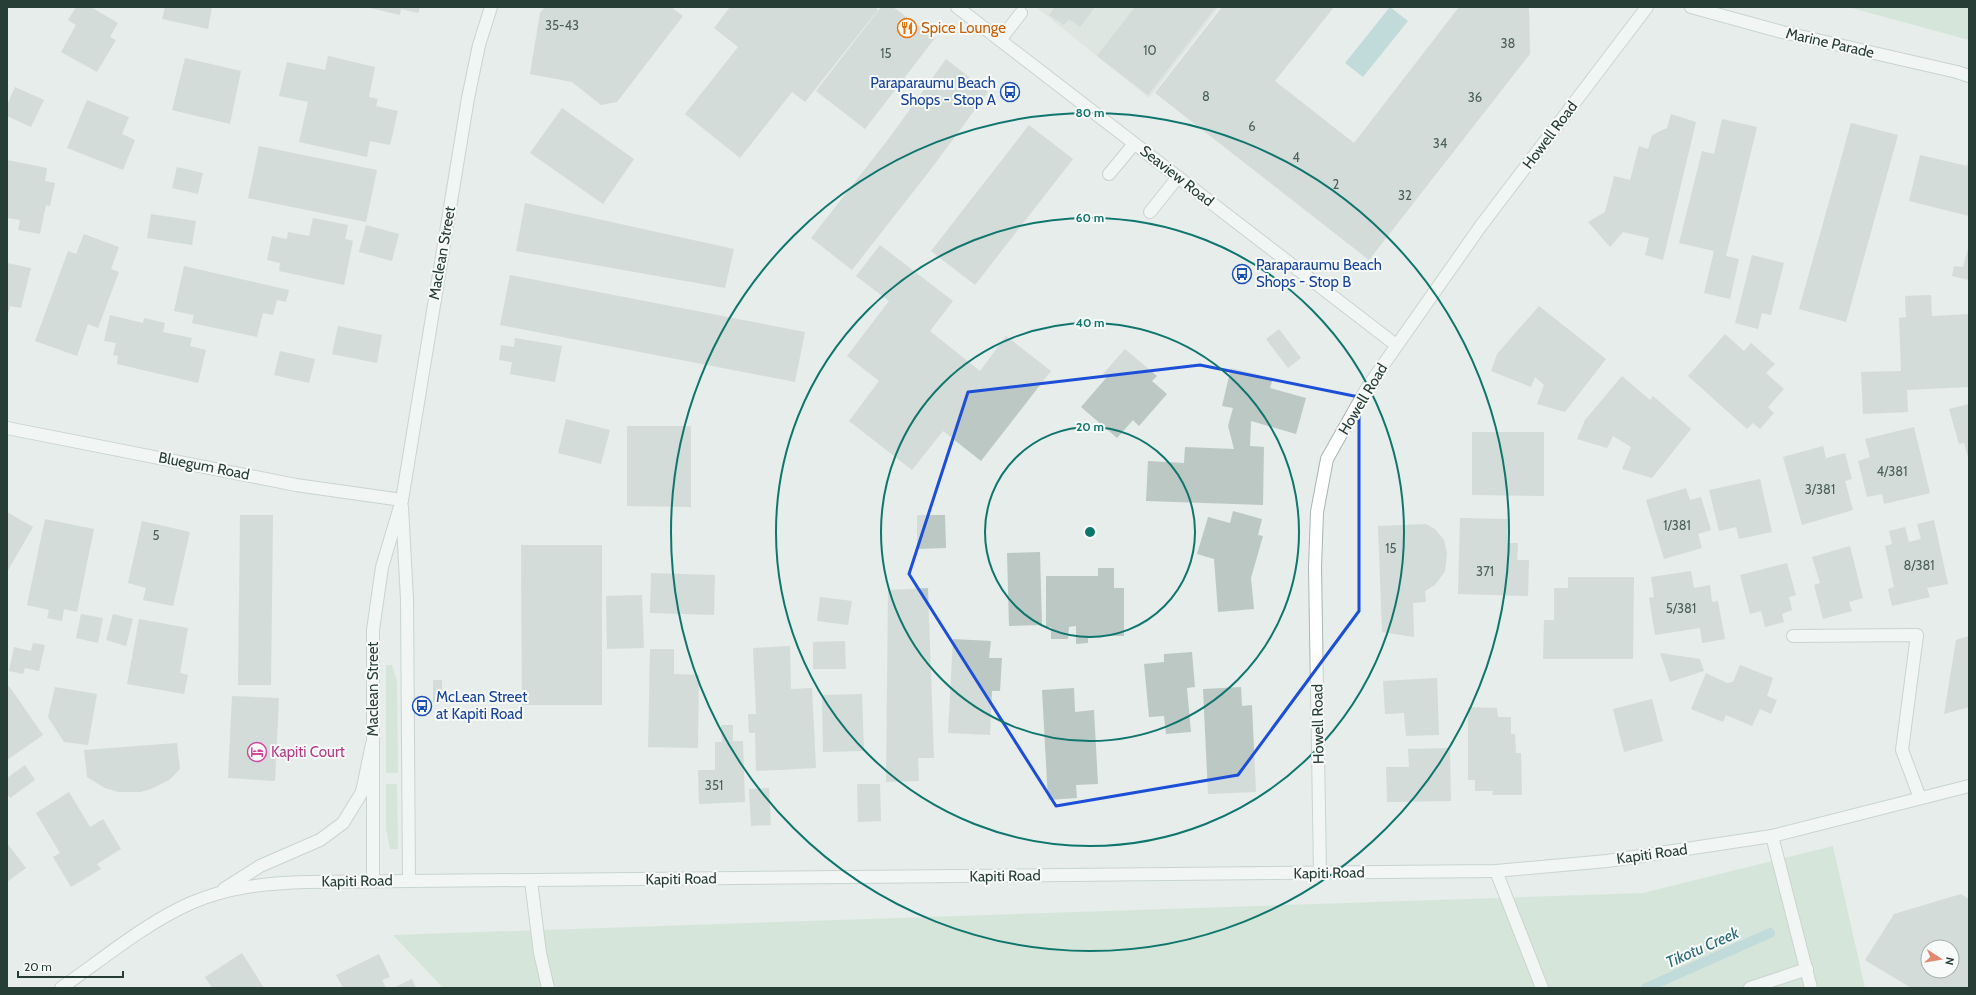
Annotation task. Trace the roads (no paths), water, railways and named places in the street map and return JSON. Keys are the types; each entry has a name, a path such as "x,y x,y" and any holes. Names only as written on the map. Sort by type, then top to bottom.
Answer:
{"street":[{"name":"Maclean Street","path":"373,881 373,630 377,596 390,536 402,500 468,98 479,45 491,7"},
{"name":"Seaview Road","path":"956,7 1396,345"},
{"name":"Howell Road","path":"1320,873 1315,567 1317,512 1327,459 1367,388 1396,345 1480,227 1647,7"},
{"name":"Marine Parade","path":"1691,7 1782,32 1969,76"},
{"path":"1000,40 1021,13"},
{"path":"1110,174 1134,144"},
{"path":"1150,212 1178,177"},
{"name":"Bluegum Road","path":"7,428 296,485 402,500"},
{"name":"Maclean Street","path":"402,500 407,599 409,881"},
{"path":"1793,636 1917,635 1902,750 1920,798"},
{"path":"216,894 260,866 320,840 343,823 362,792 372,744"},
{"name":"Kapiti Road","path":"61,988 170,914 216,894 266,884 373,881 531,881 1496,871 1607,861 1772,836 1969,786"},
{"path":"1772,836 1811,988"},
{"path":"1496,871 1542,988"},
{"path":"531,881 540,953 548,988"},
{"path":"1750,988 1807,969"}],"water":[{"path":"1390,7 1408,21 1363,77 1345,63"}],"waterway":[{"name":"Tikotu Creek","path":"1646,988 1770,933"}],"place":[{"name":"Spice Lounge","path":"907,28"},
{"name":"Paraparaumu Beach Shops - Stop A","path":"1010,92"},
{"name":"Paraparaumu Beach Shops - Stop B","path":"1242,274"},
{"name":"McLean Street at Kapiti Road","path":"422,706"},
{"name":"Kapiti Court","path":"257,752"}]}
